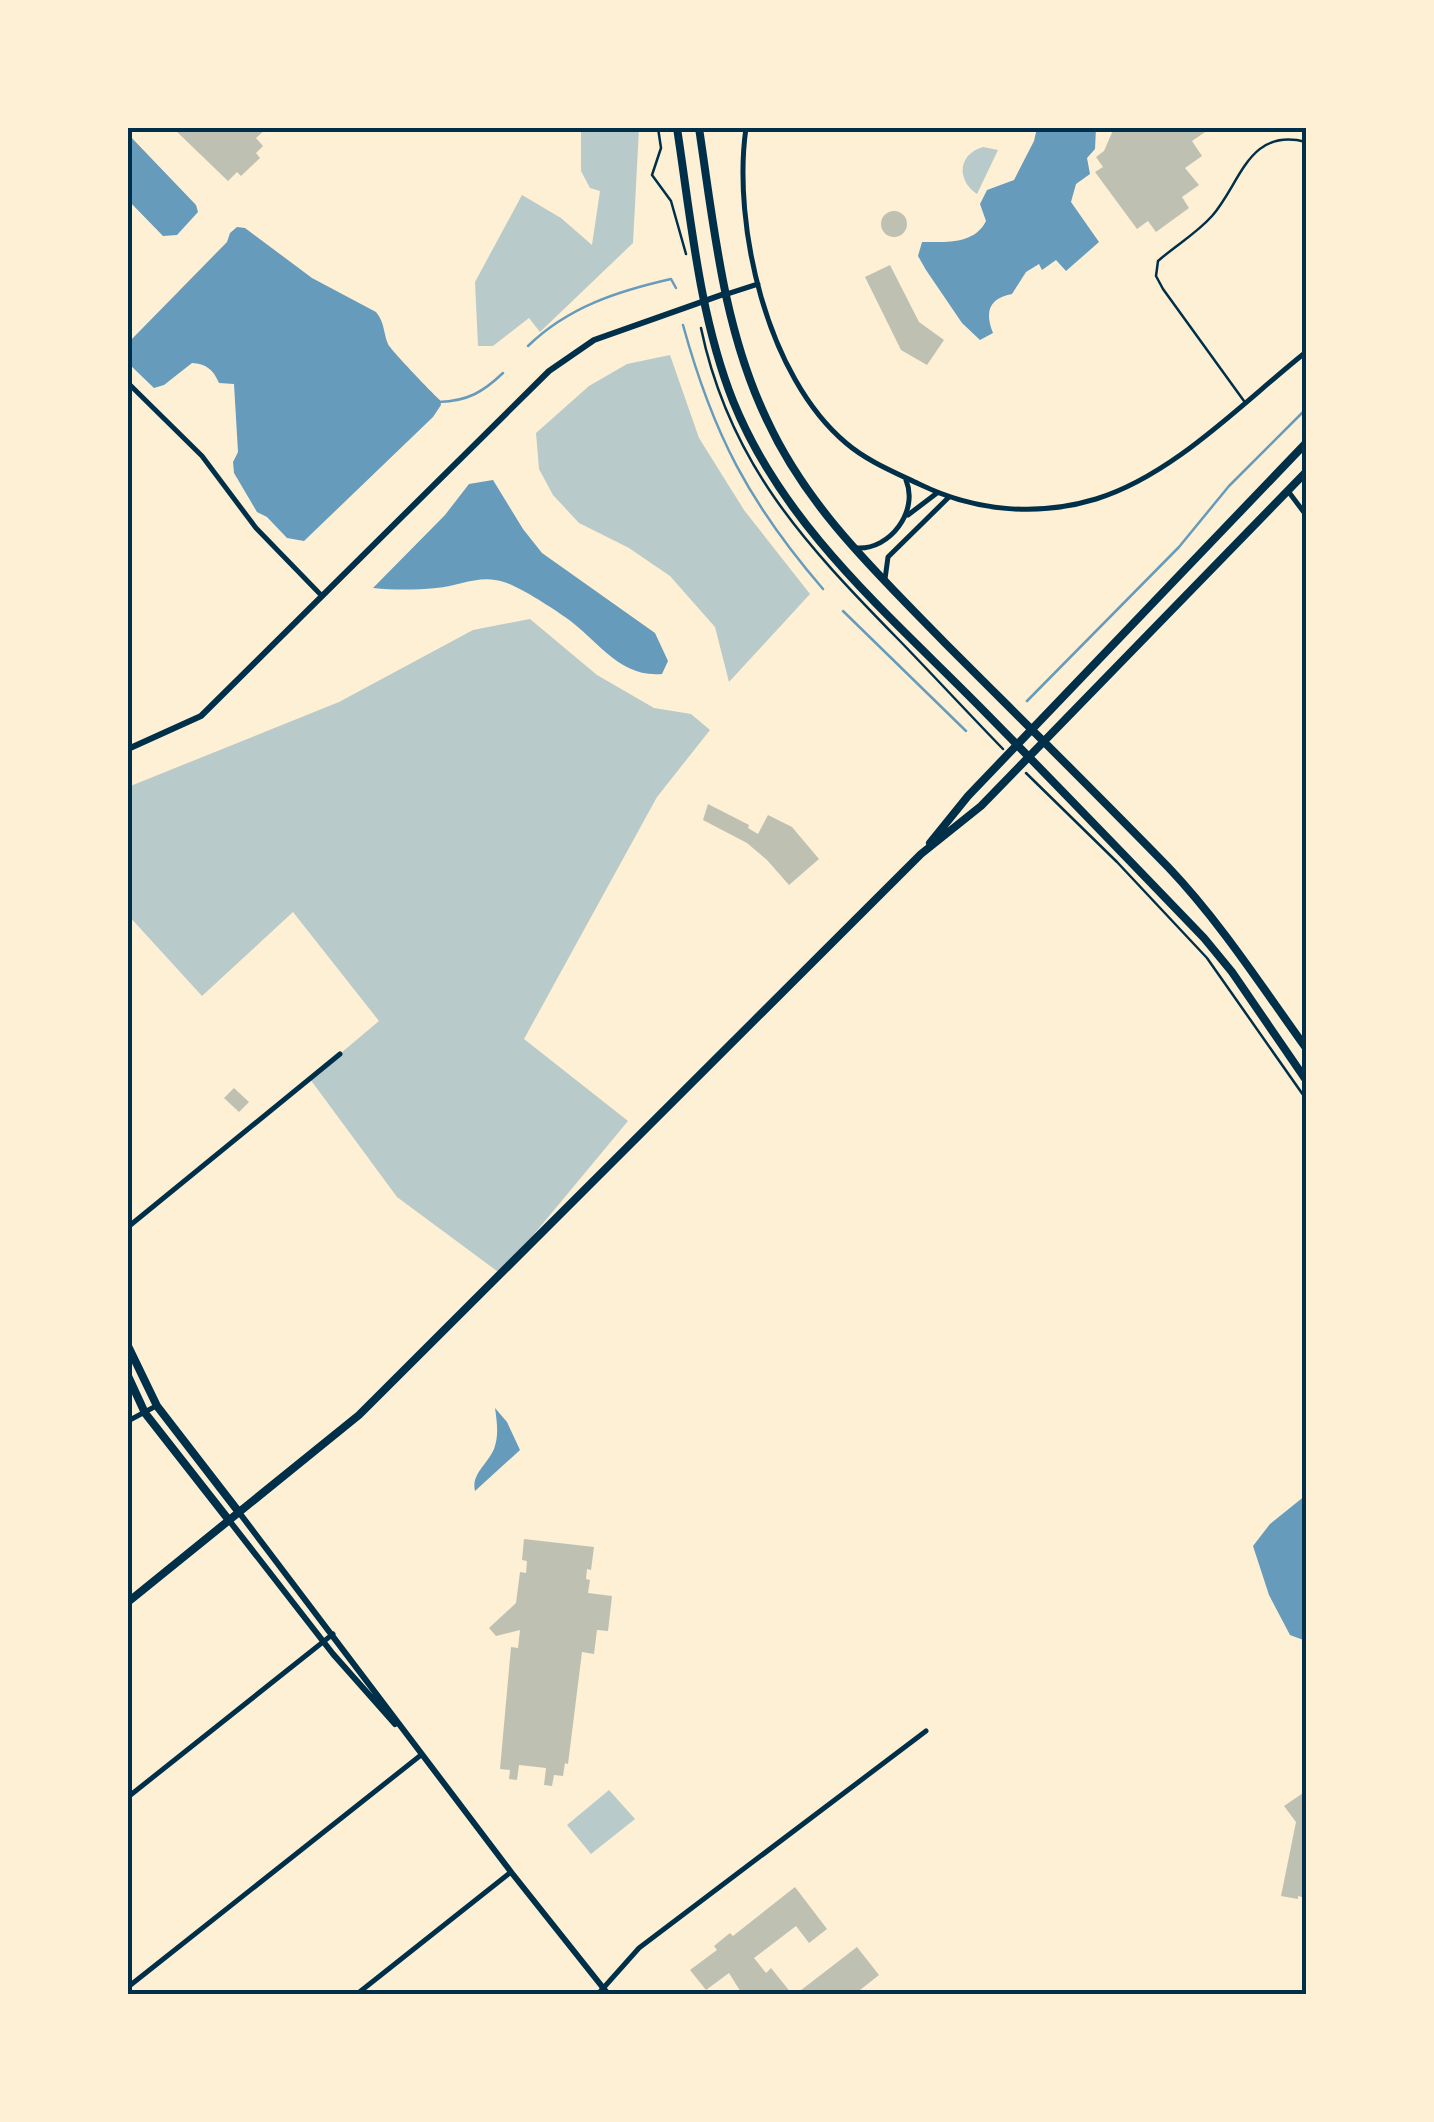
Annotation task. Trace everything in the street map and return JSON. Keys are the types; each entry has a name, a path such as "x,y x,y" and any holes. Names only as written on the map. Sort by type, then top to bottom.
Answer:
{"main road":[{"path":"677,128 704,301 732,399 764,465 790,505 832,557 1204,938 1306,1080"},
{"path":"698,128 724,294 744,366 767,422 794,472 852,548 1172,872 1229,939 1306,1048"},
{"path":"128,1602 383,1393 921,854 968,796 1306,443"},
{"path":"921,854 981,806 1306,472"},
{"path":"128,1346 157,1406 238,1511"},
{"path":"128,1376 145,1412 228,1519"}],"street":[{"path":"746,128 742,160 744,215 758,284 789,366 829,426 864,456 938,493 1023,510 1062,508 1094,500 1136,482 1193,446 1306,352"},
{"path":"128,749 200,716 549,372 594,340 758,284"},
{"path":"128,383 202,456 256,528 323,598"},
{"path":"905,478 910,490 905,518"},
{"path":"1288,491 1306,515"},
{"path":"852,548 880,544 920,503 938,493"},
{"path":"886,582 884,569 888,558 948,497"},
{"path":"128,1227 340,1054"},
{"path":"128,1422 157,1406"},
{"path":"238,1511 603,1993 640,1948 926,1731"},
{"path":"228,1519 375,1705 410,1739"},
{"path":"128,1796 333,1634"},
{"path":"128,1987 422,1754"},
{"path":"357,1994 511,1872"}],"lane":[{"path":"1244,401 1163,290 1156,276 1158,261 1209,219 1231,192 1252,154 1278,141 1306,142"}],"path":[{"path":"658,128 661,148 652,175 672,201 688,258"}],"shaded area":[{"path":"581,128 639,128 633,243 540,332 529,318 493,346 478,346 475,282 522,195 561,218 592,245 600,191 590,188 581,171"},
{"path":"983,147 998,150 977,194 966,182 963,168 969,155"},
{"path":"670,355 699,438 744,510 810,594 729,682 715,627 670,576 629,548 579,523 553,495 539,469 536,433 589,386 627,364"},
{"path":"530,619 597,675 654,708 691,714 710,730 657,797 524,1039 628,1121 501,1274 397,1197 310,1079 379,1021 293,912 202,996 128,915 128,787 339,702 473,630"},
{"path":"609,1790 635,1819 591,1854 567,1825"}],"water":[{"path":"1037,128 1096,128 1095,149 1087,158 1090,174 1076,184 1071,202 1099,242 1066,271 1056,260 1042,270 1039,264 1026,272 1012,294 994,302 989,312 993,333 980,340 962,323 918,256 922,242 958,240 981,229 986,221 980,204 987,190 1014,180"},
{"path":"128,134 196,205 198,212 177,235 163,236 128,200"},
{"path":"237,227 245,228 312,278 376,312 390,347 440,400 433,417 304,541 287,538 257,512 234,473 233,462 238,452 234,384 219,383 208,368 192,363 154,388 128,363 128,343"},
{"path":"493,480 542,553 655,633 668,661 662,674 647,674 621,664 565,617 504,582 486,579 428,589 373,588 445,515 469,484"},
{"path":"495,1408 507,1422 520,1450 475,1491 477,1474 496,1444"},
{"path":"1306,1495 1306,1641 1290,1635 1269,1595 1253,1546 1270,1524"}],"building":[{"path":"173,128 267,128 256,138 263,146 256,153 260,158 241,176 237,172 228,181"},
{"path":"1114,128 1211,128 1192,141 1202,156 1185,168 1199,185 1182,197 1189,208 1156,232 1148,221 1137,229 1095,172 1103,167 1096,157 1104,151"},
{"path":"894,211 903,215 907,224 903,233 894,237 885,233 881,224 885,215"},
{"path":"890,265 919,322 944,340 927,365 901,350 865,277"},
{"path":"708,804 749,825 758,834 768,815 792,827 819,859 789,885 747,843 703,820"},
{"path":"234,1088 249,1102 239,1112 224,1098"},
{"path":"524,1539 594,1547 591,1570 587,1569 588,1593 612,1596 608,1631 597,1630 594,1654 582,1652 568,1764 565,1763 563,1776 554,1775 552,1786 544,1785 546,1768 519,1765 517,1780 509,1779 510,1770 500,1769 511,1647 518,1648 520,1630 496,1636 489,1628 516,1603 520,1572 526,1573 527,1561 522,1560"},
{"path":"1306,1791 1306,1898 1298,1899 1281,1896 1296,1822 1284,1806"},
{"path":"795,1887 827,1929 809,1943 796,1926 754,1958 766,1973 771,1968 792,1994 742,1994 729,1973 706,1990 690,1970 717,1950 714,1946 730,1933 733,1936"},
{"path":"857,1947 879,1975 855,1994 796,1994"}],"waterway":[{"path":"528,346 543,332 595,302 671,279 676,288"},
{"path":"683,325 707,400 736,466 774,527 823,589"},
{"path":"439,402 474,394 503,373"},
{"path":"1027,701 1179,547 1229,486 1306,409"},
{"path":"843,611 966,731"}]}
